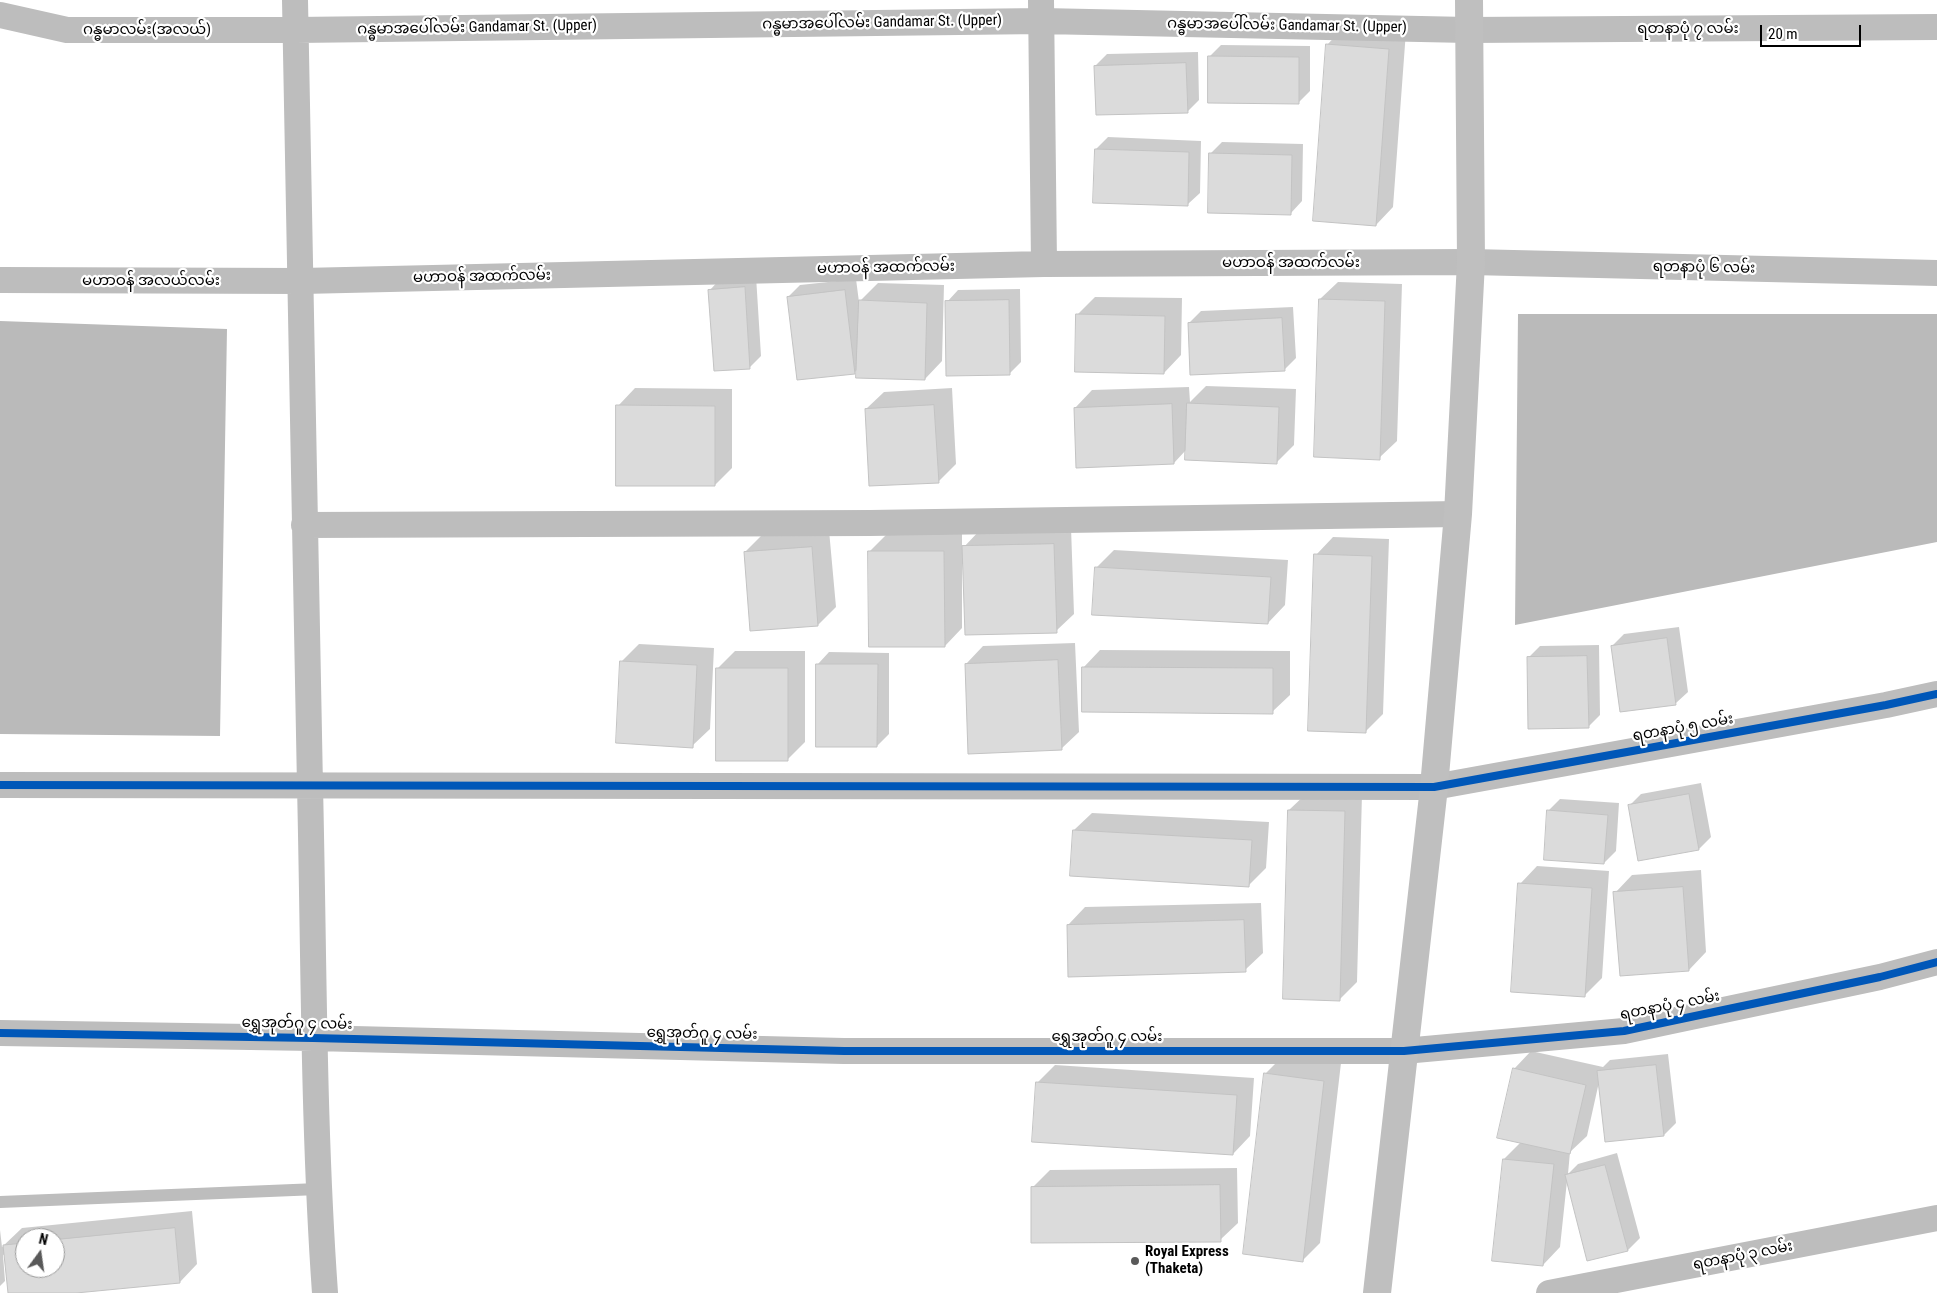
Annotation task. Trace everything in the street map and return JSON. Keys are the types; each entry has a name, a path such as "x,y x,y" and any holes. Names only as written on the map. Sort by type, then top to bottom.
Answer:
{"main road":[{"path":"1378,1293 1434,787 1458,514 1471,262 1469,0"}],"street":[{"path":"295,0 302,281 304,525 313,1038 318,1189 326,1293"},
{"path":"1041,10 1044,264"},
{"name":"ဂန္ဓမာအပေါ်လမ်း Gandamar St. (Upper)","path":"296,30 1041,10 1468,30"},
{"name":"ဂန္ဓမာလမ်း(အလယ်)","path":"0,15 67,30 296,30"},
{"name":"ရတနာပုံ ၇ လမ်း","path":"1468,30 1937,27"},
{"name":"မဟာဝန် အထက်လမ်း","path":"302,281 1044,264 1471,262"},
{"name":"ရတနာပုံ ၆ လမ်း","path":"1471,262 1937,273"},
{"name":"မဟာဝန် အလယ်လမ်း","path":"0,280 302,281"},
{"path":"304,525 870,523 1458,514"},
{"name":"ရတနာပုံ ၅ လမ်း","path":"0,785 310,787 1434,787 1886,705 1937,694"},
{"name":"ရတနာပုံ ၄ လမ်း","path":"1404,1051 1624,1030 1880,976 1937,962"},
{"name":"ရွှေအုတ်ဂူ ၄ လမ်း","path":"0,1033 313,1038 844,1051 1404,1051"},
{"name":"ရတနာပုံ ၃ လမ်း","path":"1549,1293 1937,1218"}],"lane":[{"path":"0,1202 318,1189"}],"shaded area":[{"path":"1518,314 1937,314 1937,542 1515,625"},
{"path":"0,321 227,329 220,736 0,734"}],"building":[{"path":"1326,44 1389,49 1376,226 1313,221"},
{"path":"1208,56 1299,57 1299,104 1208,103"},
{"path":"1186,63 1188,113 1096,115 1094,66"},
{"path":"1095,149 1189,152 1188,206 1093,203"},
{"path":"1209,153 1292,155 1291,215 1208,213"},
{"path":"745,287 750,369 714,371 708,290"},
{"path":"845,290 855,374 797,380 787,297"},
{"path":"1319,299 1385,301 1380,460 1314,457"},
{"path":"859,300 927,303 925,380 856,378"},
{"path":"1009,300 1010,375 946,376 945,301"},
{"path":"1076,314 1165,316 1164,374 1075,372"},
{"path":"1282,318 1285,371 1190,375 1188,323"},
{"path":"1187,403 1279,407 1277,464 1185,460"},
{"path":"1172,404 1174,464 1076,468 1074,408"},
{"path":"616,405 715,406 715,486 616,486"},
{"path":"934,405 939,483 869,486 865,409"},
{"path":"1054,544 1057,633 965,635 962,546"},
{"path":"812,547 818,626 750,631 744,552"},
{"path":"868,551 944,551 945,647 869,647"},
{"path":"1314,554 1372,556 1366,733 1308,731"},
{"path":"1095,567 1271,577 1268,624 1092,615"},
{"path":"1667,638 1676,705 1620,712 1611,646"},
{"path":"1587,656 1589,728 1528,729 1527,657"},
{"path":"1058,660 1062,750 968,754 965,664"},
{"path":"620,661 697,665 693,748 616,743"},
{"path":"816,664 878,664 877,747 816,747"},
{"path":"1082,667 1273,668 1273,714 1082,712"},
{"path":"716,668 788,668 788,761 716,761"},
{"path":"1689,794 1699,850 1638,861 1628,805"},
{"path":"1288,810 1345,811 1340,1001 1283,999"},
{"path":"1547,810 1608,815 1604,864 1544,860"},
{"path":"1073,830 1252,840 1249,887 1070,876"},
{"path":"1518,883 1592,888 1585,997 1511,992"},
{"path":"1683,887 1689,971 1620,976 1613,892"},
{"path":"1244,920 1246,972 1068,977 1067,925"},
{"path":"1656,1065 1664,1136 1605,1142 1597,1071"},
{"path":"1513,1068 1586,1085 1570,1154 1497,1138"},
{"path":"1264,1073 1324,1081 1303,1262 1243,1254"},
{"path":"1036,1082 1237,1095 1233,1155 1032,1142"},
{"path":"1503,1159 1554,1164 1543,1266 1492,1261"},
{"path":"1605,1165 1628,1251 1587,1261 1565,1175"},
{"path":"1220,1185 1221,1242 1031,1243 1031,1187"},
{"path":"175,1228 180,1283 76,1293 8,1293 3,1245 15,1244 15,1278 65,1278 65,1239"}],"cycle path":[{"path":"0,785 1434,787 1886,705 1937,694"},
{"path":"0,1033 313,1038 844,1051 1404,1051 1624,1031 1880,977 1937,962"}],"place":[{"name":"Royal Express (Thaketa)","path":"1135,1261"}]}
